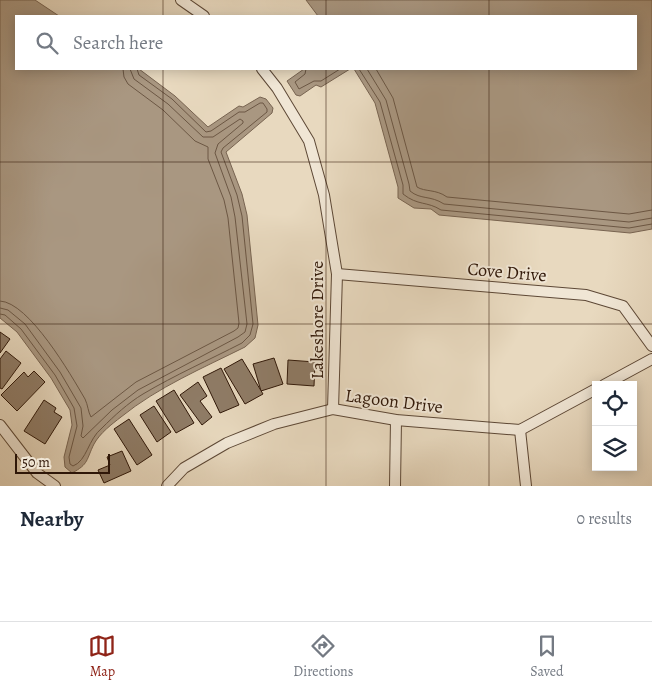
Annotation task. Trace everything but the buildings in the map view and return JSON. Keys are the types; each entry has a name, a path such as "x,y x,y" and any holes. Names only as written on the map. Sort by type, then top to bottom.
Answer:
{"street":[{"path":"181,0 193,3 203,15"},
{"name":"Lakeshore Drive","path":"263,70 277,88 309,141 324,195 337,274 333,409"},
{"name":"Cove Drive","path":"337,274 586,295 623,306 652,346"},
{"path":"611,381 652,359"},
{"path":"526,486 520,430 592,391"},
{"name":"Lagoon Drive","path":"167,486 184,468 227,443 274,424 333,409 396,420 520,430"},
{"path":"395,486 396,420"},
{"path":"0,424 37,473 55,486"}],"water":[{"path":"0,0 35,0 58,15 15,15 15,70 140,70 175,96 208,127 239,106 243,107 260,97 266,99 273,108 272,113 226,152 242,194 247,215 258,325 255,338 245,347 181,379 135,406 103,432 94,444 84,464 72,473 65,467 64,457 72,425 70,410 51,378 17,332 0,318"},
{"path":"306,0 652,0 652,229 630,233 439,215 431,209 414,208 398,198 398,187 375,103 355,70 637,70 637,15 317,15"},
{"path":"303,70 348,70 321,87 316,85 300,96 296,95 287,81"}]}
